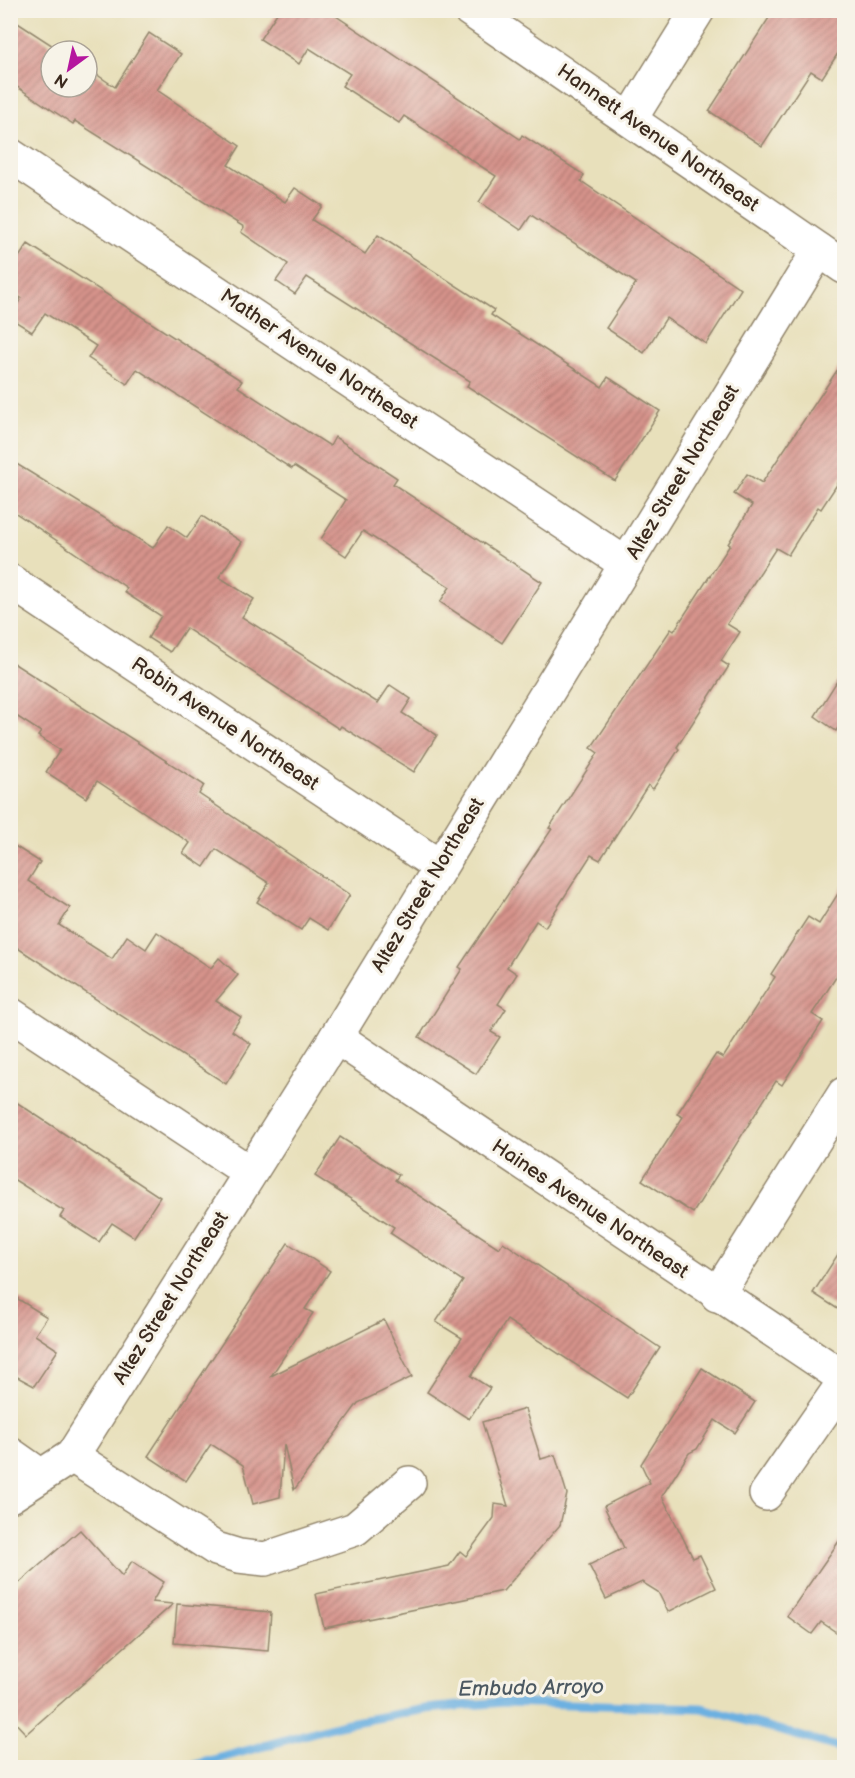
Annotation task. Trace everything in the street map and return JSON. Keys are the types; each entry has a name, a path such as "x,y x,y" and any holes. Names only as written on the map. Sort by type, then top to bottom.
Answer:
{"street":[{"name":"Hannett Avenue Northeast","path":"470,10 631,118 832,258"},
{"path":"631,118 698,10"},
{"name":"Mather Avenue Northeast","path":"10,154 627,564"},
{"name":"Altez Street Northeast","path":"10,1496 72,1456 336,1037 439,866 627,564 832,258"},
{"name":"Robin Avenue Northeast","path":"10,581 439,866"},
{"path":"10,1014 249,1172"},
{"name":"Haines Avenue Northeast","path":"336,1037 844,1381"},
{"path":"717,1295 844,1094"},
{"path":"766,1494 844,1381"},
{"path":"10,1454 40,1475"},
{"path":"72,1456 216,1549 239,1556 265,1559 355,1529 409,1483"}],"building":[{"path":"279,10 327,10 520,139 522,135 584,175 581,181 741,289 706,344 666,318 644,353 606,328 636,283 531,215 521,230 479,202 496,176 404,116 399,123 342,86 350,74 309,48 299,64 260,39"},
{"path":"774,10 844,10 844,44 822,78 811,71 762,146 709,111"},
{"path":"10,18 42,39 39,39 39,99 99,99 99,76 115,87 149,33 181,54 157,90 240,146 228,165 285,202 295,188 322,206 312,220 365,254 378,235 494,310 491,315 602,387 608,377 660,411 615,481 467,386 470,381 307,277 295,294 276,281 288,264 241,232 244,227 75,121 73,124 10,82"},
{"path":"28,244 242,381 238,387 330,446 335,437 397,478 393,484 542,582 502,643 440,602 450,587 363,531 346,556 321,539 346,500 294,466 292,469 137,369 127,384 88,358 96,346 45,313 32,332 10,318 21,298 10,291 10,270"},
{"path":"844,360 844,474 821,509 818,507 788,555 776,548 727,624 740,632 721,661 729,666 653,789 648,785 600,860 591,855 545,927 536,921 507,967 517,974 498,1004 506,1009 491,1032 500,1037 476,1074 419,1037 462,969 459,967 552,829 549,828 598,753 591,748 671,629 674,631 730,545 728,544 752,505 734,494 747,474 762,483"},
{"path":"10,460 153,548 168,525 187,538 202,516 242,542 219,577 254,599 242,617 378,703 390,685 411,699 402,713 437,735 414,772 341,726 339,729 186,628 170,652 148,638 161,616 124,592 127,588 10,509"},
{"path":"10,661 204,785 199,794 350,895 328,930 309,918 301,930 257,902 269,883 216,849 204,867 183,853 190,843 97,781 86,798 46,772 60,750 38,736 41,732 10,712"},
{"path":"844,670 844,718 836,731 815,716"},
{"path":"10,843 40,862 28,881 70,908 59,925 112,959 127,936 146,949 157,932 211,968 219,958 238,975 216,1001 241,1017 232,1031 251,1044 226,1084 10,943"},
{"path":"844,884 844,965 812,1014 823,1021 782,1085 776,1081 693,1213 642,1180 683,1117 677,1114 716,1054 723,1058 775,977 771,974 808,917 819,924"},
{"path":"10,1098 160,1197 134,1237 112,1223 99,1242 60,1217 64,1211 10,1177"},
{"path":"340,1137 399,1175 395,1180 499,1248 503,1242 660,1348 627,1398 507,1320 471,1376 490,1388 469,1419 427,1392 462,1338 436,1322 463,1281 390,1233 394,1227 315,1176"},
{"path":"288,1243 330,1271 305,1309 313,1313 271,1376 384,1320 412,1377 358,1403 294,1490 284,1444 280,1497 253,1504 243,1465 211,1444 186,1481 148,1456"},
{"path":"844,1245 844,1313 813,1293"},
{"path":"10,1294 47,1317 35,1335 58,1350 34,1386 10,1373"},
{"path":"702,1368 755,1402 735,1433 715,1420 697,1449 689,1453 662,1496 693,1558 700,1555 716,1588 668,1612 658,1592 642,1582 606,1599 589,1565 624,1548 604,1506 650,1483 641,1464"},
{"path":"525,1409 541,1459 555,1455 567,1494 560,1525 503,1591 324,1628 316,1594 449,1566 460,1551 466,1556 494,1518 495,1504 508,1506 482,1422"},
{"path":"80,1530 122,1576 132,1561 164,1582 152,1602 173,1604 26,1734 10,1717 10,1591"},
{"path":"844,1534 844,1620 836,1632 821,1622 812,1634 787,1616"},
{"path":"177,1604 271,1612 268,1651 174,1643"}],"waterway":[{"name":"Embudo Arroyo","path":"184,1768 343,1724 426,1709 503,1702 702,1708 844,1749"}]}
